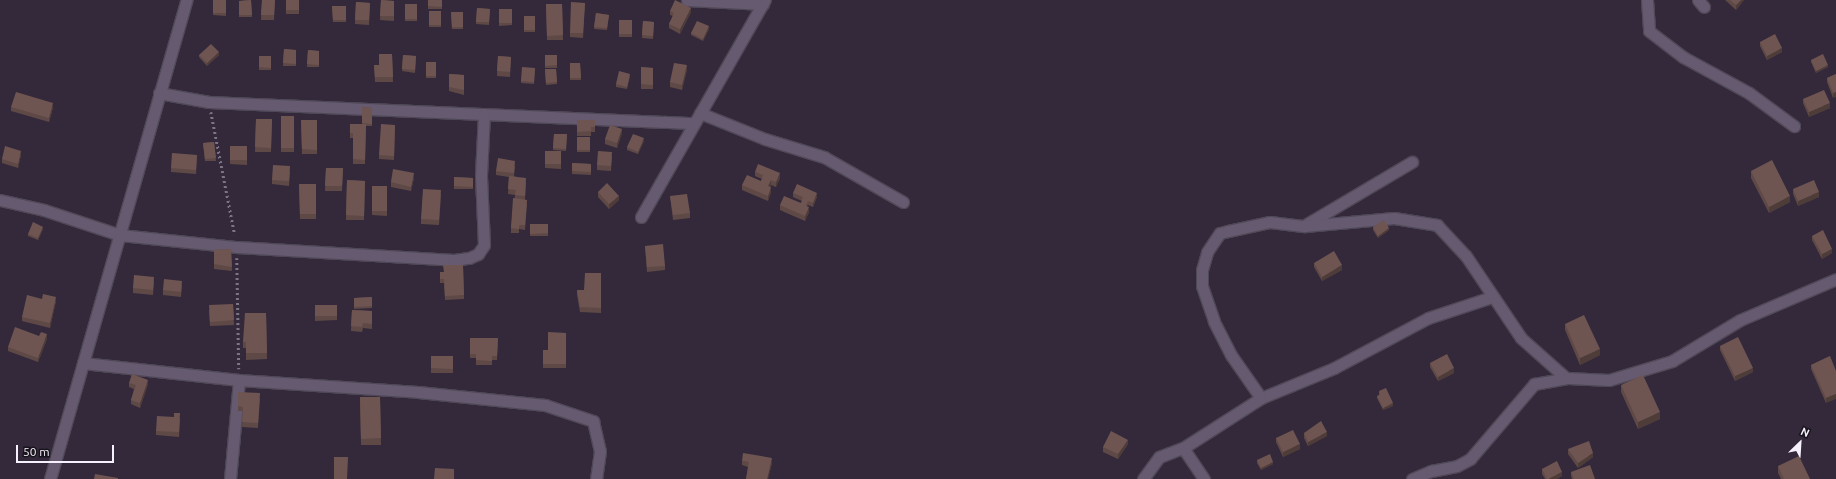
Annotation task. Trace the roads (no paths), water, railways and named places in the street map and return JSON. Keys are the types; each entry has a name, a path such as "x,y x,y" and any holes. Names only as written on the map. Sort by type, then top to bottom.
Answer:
{"street":[{"path":"50,479 186,0"},
{"path":"641,217 764,2 687,0"},
{"path":"1647,0 1649,31 1683,57 1749,93 1794,126"},
{"path":"159,93 209,102 694,123"},
{"path":"700,113 765,139 824,157 904,202"},
{"path":"0,200 44,210 120,234 237,247 454,260 470,258 478,254 484,245 481,175 484,114"},
{"path":"1305,226 1412,162"},
{"path":"1261,398 1249,378 1235,362 1214,321 1202,286 1202,270 1208,252 1220,233 1270,222 1305,226 1394,218 1437,226 1466,256 1492,297 1521,338 1566,378"},
{"path":"1412,479 1431,471 1457,466 1470,459 1534,384 1566,378 1609,380 1672,361 1740,320 1836,279"},
{"path":"1143,479 1159,457 1183,448 1261,398 1334,368 1428,318 1492,297"},
{"path":"83,362 240,380 418,392 545,405 593,421 600,451 596,479"},
{"path":"230,479 240,380"},
{"path":"1183,448 1204,479"}]}
